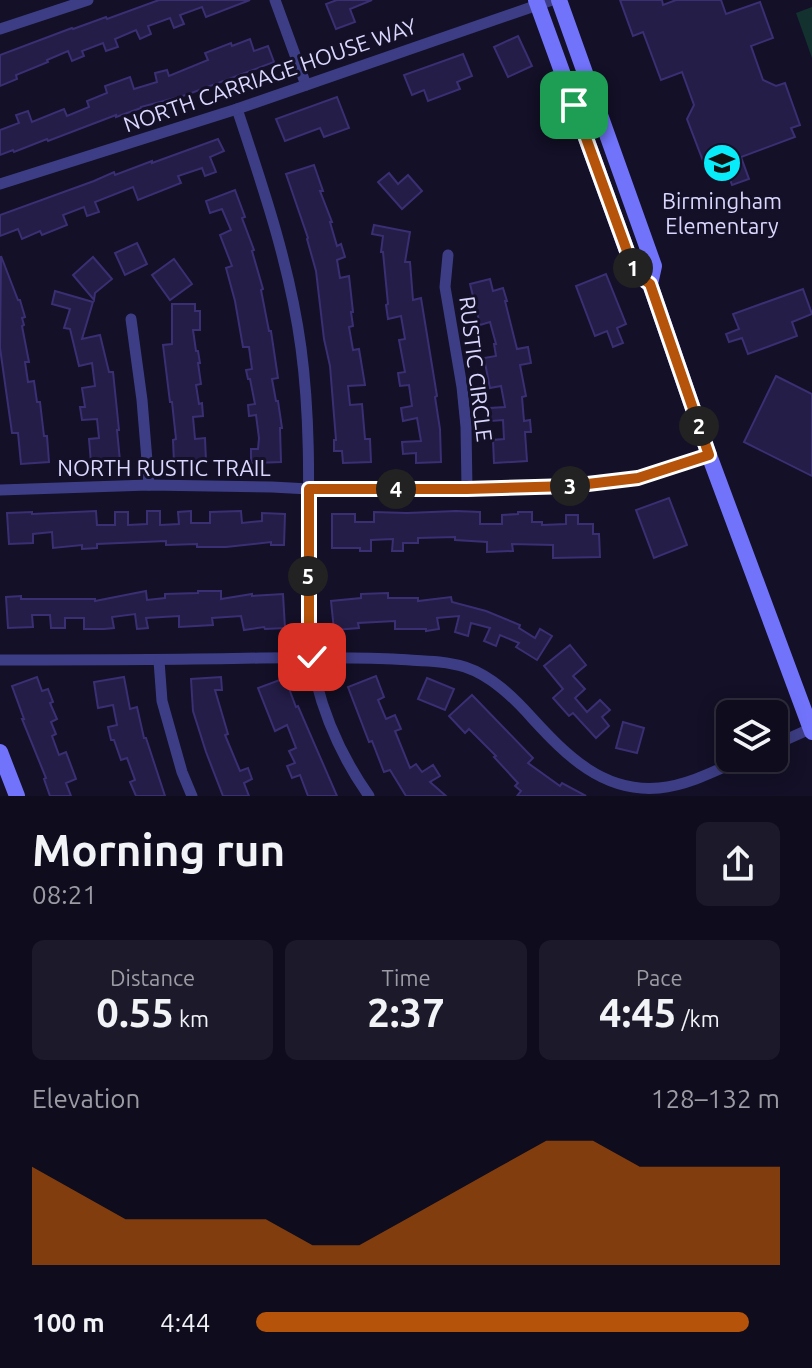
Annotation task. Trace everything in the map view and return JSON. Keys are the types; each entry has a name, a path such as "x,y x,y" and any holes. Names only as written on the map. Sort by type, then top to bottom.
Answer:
{"main road":[{"path":"559,0 654,266 650,284 709,455 812,729"},
{"path":"542,2 635,273 650,284"},
{"path":"0,752 17,796"}],"street":[{"path":"0,29 88,0"},
{"path":"275,0 306,85"},
{"name":"NORTH CARRIAGE HOUSE WAY","path":"0,184 237,109 542,2"},
{"path":"237,109 289,284 301,348 309,489 308,613 316,680 330,722 369,796"},
{"name":"RUSTIC CIRCLE","path":"448,255 445,287 462,387 467,489"},
{"path":"131,319 149,485"},
{"name":"NORTH RUSTIC TRAIL","path":"0,490 149,485 309,489 571,486 638,478 709,455"},
{"path":"0,660 159,661 312,657 442,662 468,668 497,684 557,745 587,771 602,778 644,789 661,788 716,770"},
{"path":"159,661 162,701 192,796"},
{"path":"788,739 812,729"}],"green space":[{"path":"812,7 812,58 796,13"}],"building":[{"path":"159,0 250,0 206,17 202,7 180,15 184,24 174,28 170,18 148,26 151,34 140,39 136,30 115,39 118,47 106,51 103,43 82,51 84,56 72,61 68,51 16,75 17,79 0,86 0,55"},
{"path":"337,0 372,0 350,9 355,22 336,29 326,4"},
{"path":"620,0 662,0 663,5 676,0 721,0 726,14 760,2 773,38 751,46 763,80 776,86 785,83 800,125 791,128 795,137 741,157 749,179 732,185 721,154 703,161 687,119 694,105 682,72 661,80 643,32 633,36"},
{"path":"518,36 532,66 508,77 494,47"},
{"path":"250,39 254,51 268,46 274,62 186,95 116,115 48,141 0,155 0,130 19,123 16,115 28,111 32,122 64,109 67,116 89,107 87,101 107,93 105,86 130,77 134,89 157,82 155,73 167,70 169,76 208,60 205,53"},
{"path":"463,54 472,76 457,82 460,89 428,101 424,90 412,95 404,75"},
{"path":"337,97 349,128 324,137 320,128 285,141 276,119"},
{"path":"218,139 224,151 210,157 216,172 205,176 202,168 178,176 181,183 138,200 133,187 95,202 99,212 87,216 84,207 63,215 67,225 42,235 40,231 22,239 18,229 0,236 0,215 114,172 115,175"},
{"path":"314,165 337,246 341,244 345,257 337,260 340,278 349,276 353,326 349,327 353,350 359,349 365,385 348,386 350,405 362,404 365,439 370,439 371,462 343,463 342,451 334,451 336,440 330,366 316,271 286,174"},
{"path":"389,173 398,184 408,175 422,191 402,209 378,182"},
{"path":"235,190 254,250 271,331 278,378 272,379 282,428 281,462 251,463 251,449 258,449 259,438 256,415 249,416 248,405 255,404 246,370 252,369 249,347 243,347 226,268 232,266 220,235 231,230 222,209 210,213 206,201"},
{"path":"374,225 410,232 405,262 410,262 413,300 421,298 437,396 441,462 416,463 416,453 403,454 402,442 421,441 417,418 403,421 401,408 412,406 409,385 400,386 398,373 405,372 399,340 405,339 401,316 388,319 381,252 383,236 372,234"},
{"path":"137,243 147,264 125,275 115,253"},
{"path":"1,256 25,317 22,318 22,326 29,362 25,362 28,382 34,381 37,402 40,402 49,462 21,464 18,433 12,433 0,348"},
{"path":"93,257 112,279 95,293 94,300 73,275"},
{"path":"174,259 192,284 170,300 152,275"},
{"path":"606,274 626,324 617,328 623,343 613,347 607,331 595,336 576,286"},
{"path":"490,279 493,291 503,288 517,349 528,347 531,363 520,365 526,396 522,397 524,421 530,420 531,432 525,432 527,461 494,463 493,440 504,439 503,420 491,421 490,408 505,407 501,386 490,388 484,358 496,356 496,344 490,322 480,325 470,284"},
{"path":"803,289 812,314 792,322 797,336 748,354 742,338 729,342 726,334 739,329 733,314"},
{"path":"55,291 93,302 82,339 100,335 109,372 113,372 120,461 91,463 89,439 99,438 97,419 82,420 80,407 85,407 82,388 95,386 92,363 79,366 70,329 64,328 70,309 52,304"},
{"path":"172,304 195,304 195,311 200,311 200,330 193,330 200,363 201,384 196,385 203,416 193,417 195,439 205,438 206,461 174,463 173,440 176,439 163,345 172,344"},
{"path":"776,376 812,394 812,476 744,442"},
{"path":"669,498 687,545 654,558 636,510"},
{"path":"96,511 97,525 115,525 115,512 128,512 128,525 147,524 147,511 160,511 160,525 179,524 178,512 191,511 191,523 210,523 210,512 241,511 242,523 262,521 262,513 285,514 284,545 271,545 271,542 197,547 197,544 166,545 166,541 97,544 97,548 82,549 82,545 53,548 52,532 33,534 33,543 9,544 7,513"},
{"path":"374,512 480,512 480,524 502,524 502,515 518,512 532,512 532,522 542,522 542,525 566,524 566,515 578,515 578,524 593,524 593,534 599,534 600,557 553,558 553,545 512,544 513,551 487,552 487,542 455,540 455,537 418,538 418,543 403,543 403,551 392,551 393,539 371,540 371,551 332,548 332,514 355,514 355,522 374,522"},
{"path":"146,591 147,600 165,598 165,594 198,591 221,591 221,599 252,594 283,594 285,628 244,630 241,616 212,618 213,625 179,627 179,616 146,618 148,628 137,629 135,614 112,617 114,628 84,629 84,618 65,618 65,628 51,628 50,615 32,615 33,627 8,628 6,597 95,601"},
{"path":"388,593 388,598 418,598 418,601 451,597 452,602 520,625 519,628 535,638 540,629 552,636 537,660 516,647 519,643 500,635 496,646 484,641 490,628 471,623 468,636 455,632 459,616 437,618 439,629 426,631 395,629 395,621 358,623 359,628 334,630 331,601 361,598 361,594"},
{"path":"570,645 586,665 573,676 585,689 575,698 587,712 600,700 610,710 602,717 609,726 596,738 573,713 569,716 553,698 563,689 544,666"},
{"path":"376,676 384,697 378,700 386,719 395,715 401,729 395,731 410,768 416,764 422,772 433,765 440,776 430,782 446,796 406,796 390,770 384,772 348,687"},
{"path":"37,677 42,691 48,689 53,702 50,703 57,719 51,722 56,734 52,736 59,755 66,752 76,779 66,783 71,796 50,796 12,686"},
{"path":"124,677 130,709 137,707 144,738 165,796 136,796 130,782 135,780 127,758 121,760 114,740 111,740 108,727 117,725 113,705 98,708 94,682"},
{"path":"221,677 222,690 215,690 228,734 225,735 240,771 248,768 252,779 244,783 249,796 223,796 193,711 191,679"},
{"path":"285,678 337,796 308,796 300,775 292,778 287,766 295,763 289,751 296,748 287,725 275,731 258,688"},
{"path":"427,678 454,689 445,710 418,699"},
{"path":"472,695 533,758 528,763 560,786 562,783 586,796 517,796 521,791 515,786 518,783 496,756 469,729 465,733 449,716"},
{"path":"623,722 644,728 637,753 616,748"}],"place":[{"name":"Birmingham Elementary","path":"722,163"}],"route":[{"path":"312,657 308,598 309,489 571,486 638,478 709,455 650,284 635,273 574,105"}]}
